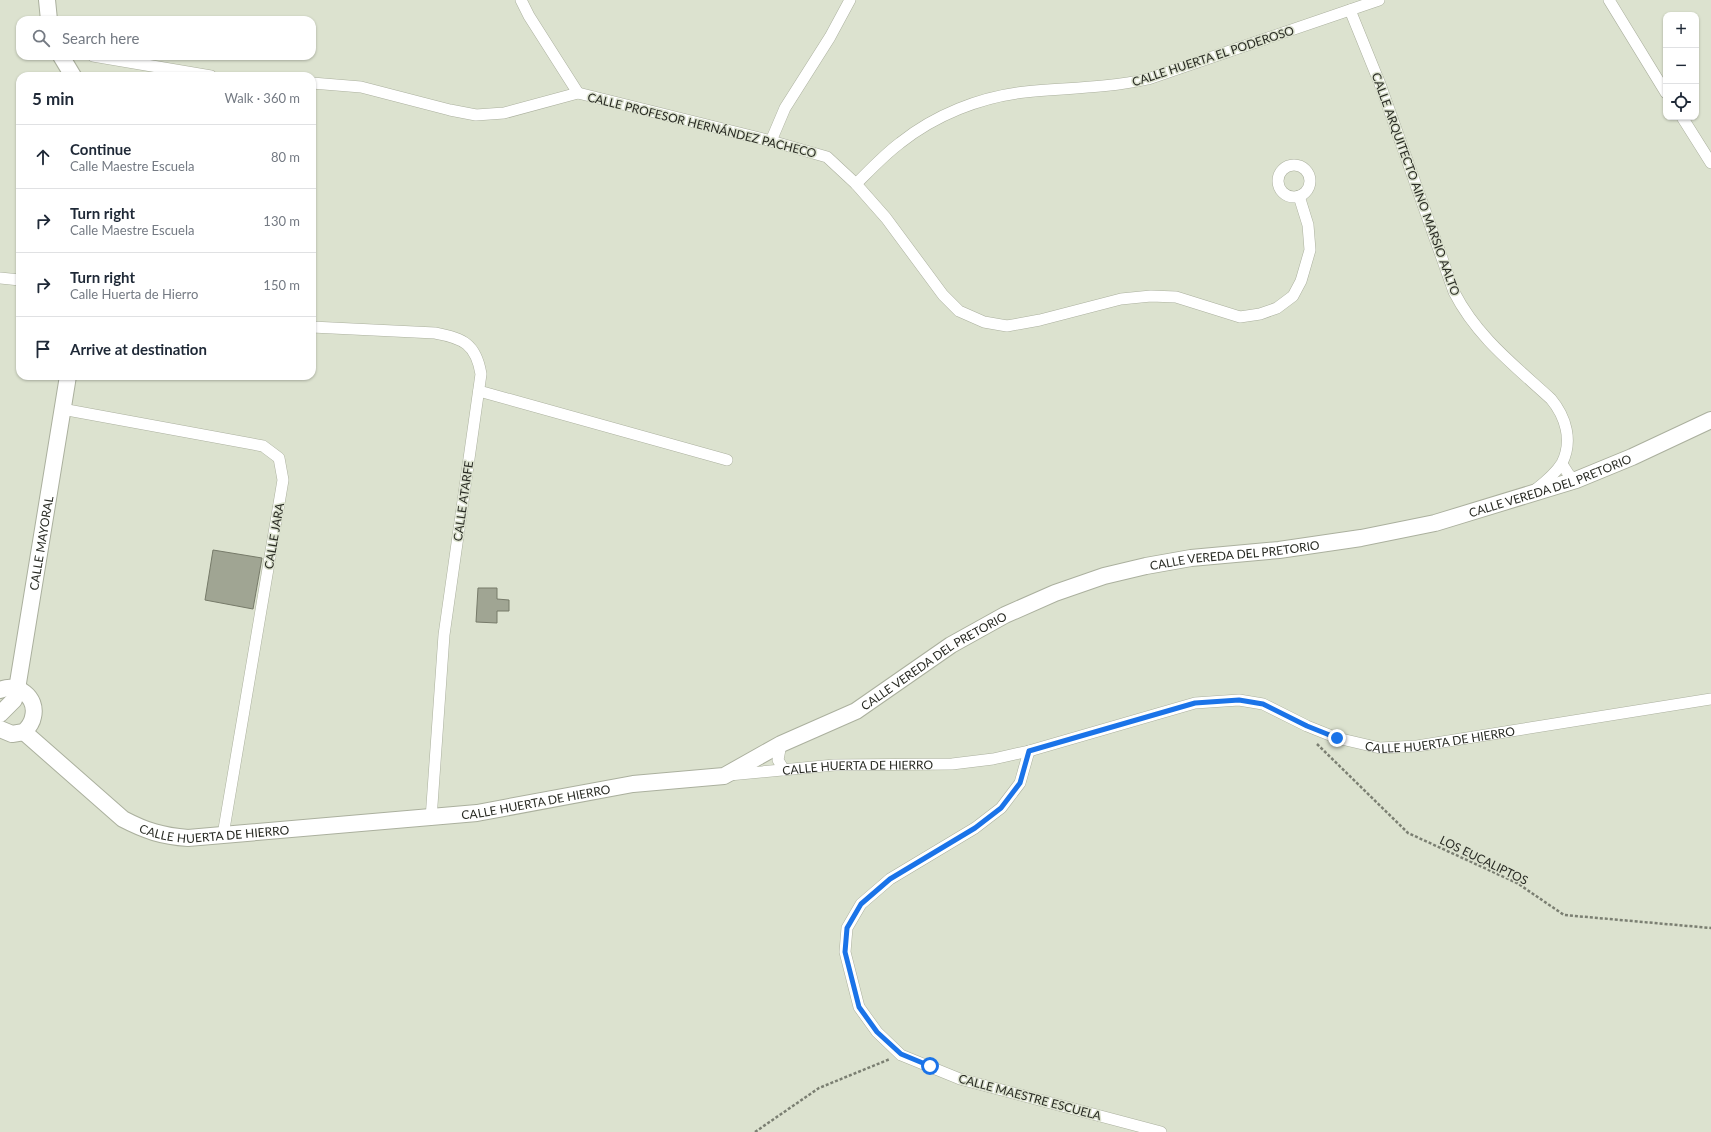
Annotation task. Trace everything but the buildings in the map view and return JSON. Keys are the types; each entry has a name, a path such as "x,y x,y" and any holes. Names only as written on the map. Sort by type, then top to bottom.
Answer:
{"street":[{"path":"47,0 49,16"},
{"path":"521,0 533,23 578,93"},
{"path":"771,141 785,108 830,37 850,0"},
{"name":"CALLE HUERTA EL PODEROSO","path":"856,184 899,143 922,127 945,115 979,101 1023,92 1119,86 1148,79 1379,0"},
{"path":"1609,0 1663,88"},
{"name":"CALLE ARQUITECTO AINO MARSIO AALTO","path":"1350,10 1380,84 1454,292 1465,312 1487,340 1560,410 1568,433 1568,443 1562,464"},
{"path":"63,60 71,72"},
{"path":"117,60 187,72"},
{"name":"CALLE PROFESOR HERNÁNDEZ PACHECO","path":"316,83 361,87 450,110 476,115 504,113 578,93 771,141 827,157 856,184 886,218 943,295 959,311 984,322 1006,326 1040,320 1121,299 1151,296 1176,296 1240,317 1260,314 1277,308 1292,296 1295,291 1301,280 1310,250 1308,225 1299,196"},
{"path":"1684,120 1711,163"},
{"path":"0,278 16,280"},
{"name":"CALLE ATARFE","path":"316,327 435,333 463,341 473,349 478,360 481,374 479,391 444,636 431,818"},
{"name":"CALLE MAYORAL","path":"4,710 14,700 17,688 67,380"},
{"path":"479,391 727,460"},
{"name":"CALLE JARA","path":"62,409 263,446 279,458 283,480 223,835"},
{"name":"CALLE VEREDA DEL PRETORIO","path":"724,776 781,744 856,711 951,645 1006,615 1055,593 1104,576 1191,558 1278,550 1362,538 1435,523 1528,496 1576,480 1632,457 1711,420"},
{"path":"1528,496 1544,483 1562,464 1569,475 1576,480"},
{"path":"0,690 9,687 17,688 31,699 34,707 32,720 24,732 12,734 0,729"},
{"name":"CALLE HUERTA DE HIERRO","path":"24,732 108,808 123,819 142,829 165,836 188,838 477,813 633,784 834,765 952,764 993,759 1029,751 1195,703 1239,700 1263,704 1307,726 1337,738 1380,748 1417,746 1711,699"},
{"path":"781,744 778,753 778,760 784,770"},
{"name":"CALLE MAESTRE ESCUELA","path":"1029,751 1020,783 1001,808 975,828 890,879 861,904 847,928 845,952 859,1007 877,1032 901,1054 960,1079 1161,1132"}],"path":[{"name":"LOS EUCALIPTOS","path":"1313,740 1408,833 1517,884 1564,915 1711,928"},
{"path":"755,1132 819,1088 901,1054"}],"route":[{"path":"930,1066 901,1054 877,1032 859,1007 845,952 847,928 861,904 890,879 975,828 1001,808 1020,783 1029,751 1195,703 1239,700 1263,704 1307,726 1337,738"}]}
